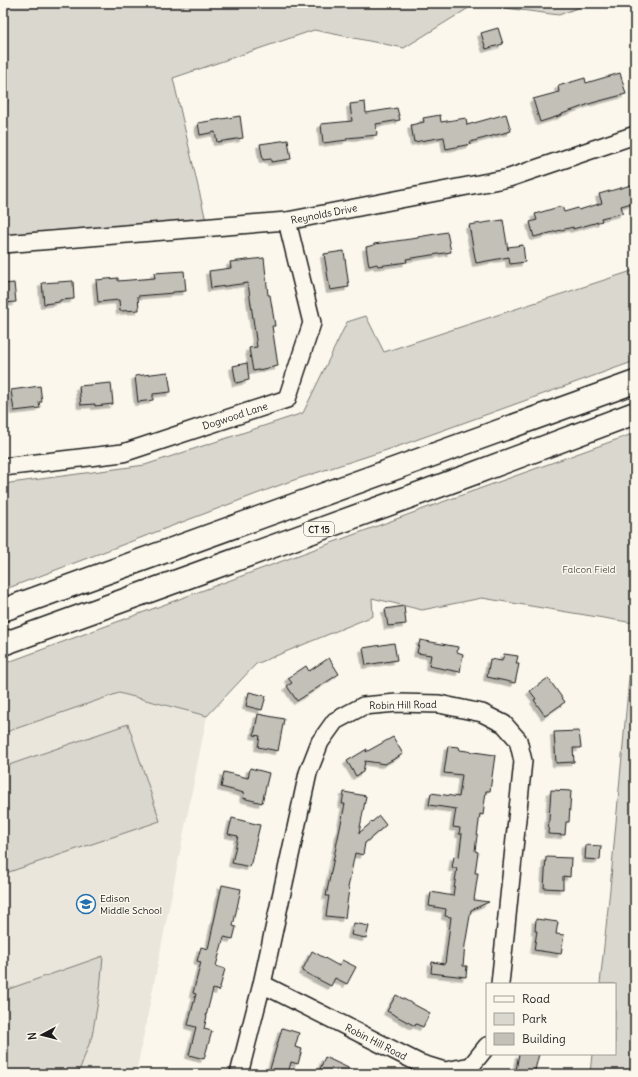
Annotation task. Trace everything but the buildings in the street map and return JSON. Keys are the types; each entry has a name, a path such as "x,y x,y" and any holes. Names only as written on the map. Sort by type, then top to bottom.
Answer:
{"highway":[{"path":"3,610 635,382"},
{"name":"CT 15","path":"3,644 635,413"}],"street":[{"name":"Reynolds Drive","path":"3,244 287,222 509,178 635,135"},
{"name":"Dogwood Lane","path":"3,467 123,453 287,399 312,323 287,222"},
{"name":"Robin Hill Road","path":"239,1074 262,984 308,773 320,742 335,721 363,706 397,703 439,704 482,713 504,724 518,740 523,760 500,983"},
{"name":"Robin Hill Road","path":"262,984 419,1063 445,1071 471,1066 486,1047"}],"shaded area":[{"name":"Edison Middle School","path":"119,693 207,716 136,1074 3,1074 3,733"}],"green space":[{"path":"3,3 590,3 559,15 475,4 404,48 314,30 173,78 209,234 3,248 3,163 8,97 3,96"},
{"path":"635,270 635,361 399,446 288,482 3,590 3,484 145,465 303,413 347,322 366,316 384,352"},
{"name":"Falcon Field","path":"635,433 635,1074 590,1074 592,1055 616,1055 616,983 600,983 634,623 482,598 422,610 372,598 373,616 256,664 207,716 119,693 3,733 3,664 437,504"},
{"path":"128,724 160,821 3,874 3,767"},
{"path":"103,956 100,990 92,1036 78,1074 3,1074 3,991"}],"place":[{"name":"Edison Middle School","path":"86,904"}]}
